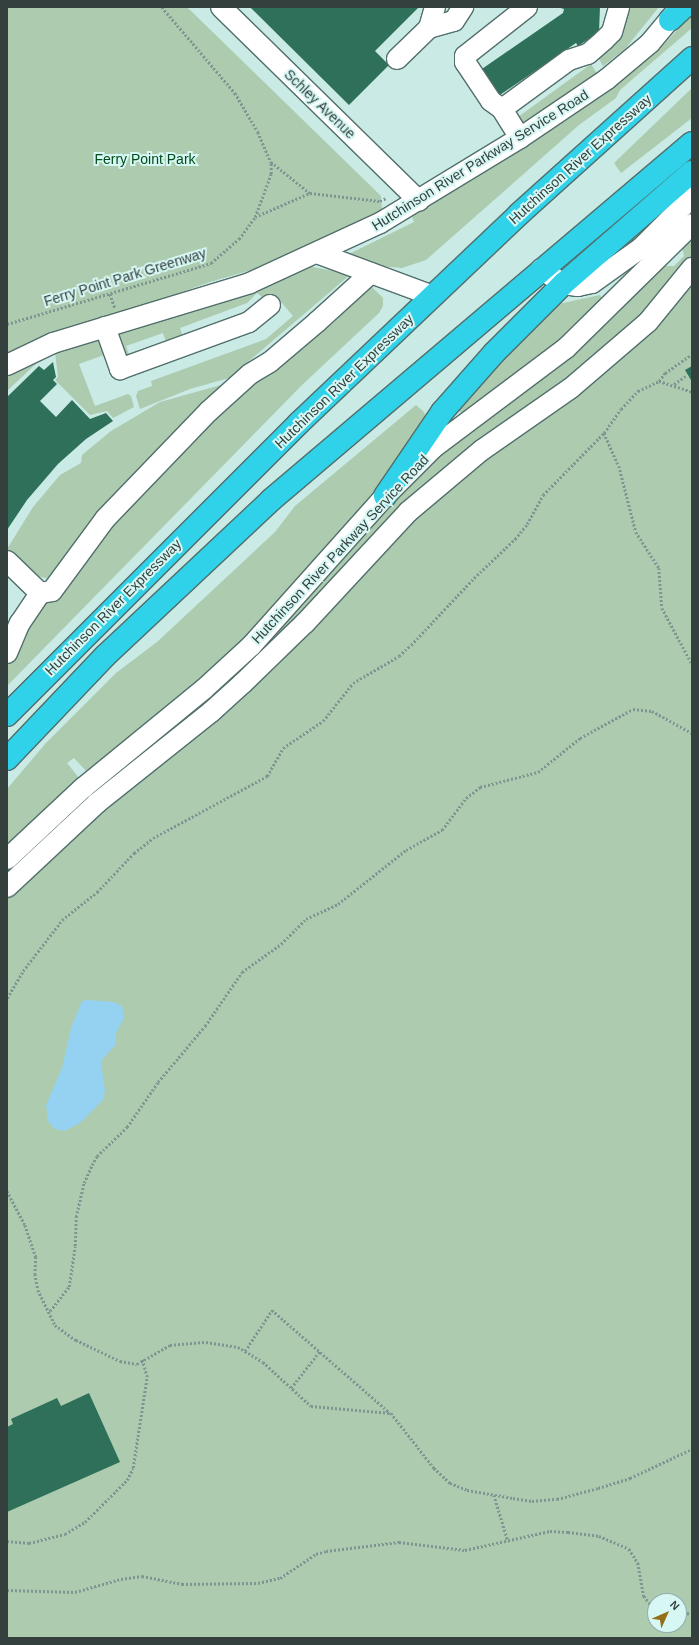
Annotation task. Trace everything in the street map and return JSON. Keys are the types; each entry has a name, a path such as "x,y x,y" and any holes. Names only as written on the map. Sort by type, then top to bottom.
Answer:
{"highway":[{"name":"Hutchinson River Expressway","path":"7,715 228,492 556,180 692,58"},
{"name":"Hutchinson River Expressway","path":"7,758 91,670 233,534 347,433 692,143"},
{"path":"385,496 458,393 563,284 692,172"}],"street":[{"name":"Schley Avenue","path":"221,7 419,201"},
{"path":"429,28 435,7"},
{"path":"397,59 429,28 454,21 463,7"},
{"path":"520,138 502,109 491,101 465,62 464,56 527,7"},
{"path":"502,109 569,60 588,54 612,32 619,7"},
{"name":"Hutchinson River Parkway Service Road","path":"7,365 53,343 250,283 365,231 419,201 520,138 618,71 678,11"},
{"path":"541,269 563,284 584,285 600,279 640,248 692,197"},
{"name":"Hutchinson River Parkway Service Road","path":"7,859 83,788 195,696 252,645 385,496 443,440 566,348 692,224"},
{"path":"317,253 433,296"},
{"path":"7,887 88,811 239,688 305,623 408,512 482,450 571,388 648,322 692,268"},
{"path":"7,653 14,618 40,593 56,588 80,550 106,518 209,411 250,374 270,362 317,322 371,273"},
{"path":"105,327 120,370 249,322 270,305"},
{"path":"7,562 40,593"}],"path":[{"path":"162,7 235,93 258,132 271,162 310,193"},
{"name":"Ferry Point Park Greenway","path":"7,324 211,263 239,239 255,217 271,174 271,162"},
{"path":"255,217 310,193 380,201 385,198"},
{"path":"7,998 23,971 62,920 97,892 134,853 153,838 267,776 283,748 323,721 353,683 399,656 411,645 461,595 474,578 515,539 527,524 543,495 604,433 621,409 638,391 659,381 665,373 692,354"},
{"path":"674,384 686,376"},
{"path":"659,381 692,392"},
{"path":"604,433 619,466 636,532 659,568 662,608 692,664"},
{"path":"50,1311 69,1287 75,1246 76,1216 84,1183 97,1156 127,1127 158,1082 205,1026 242,972 282,944 306,919 338,904 406,850 442,830 466,798 480,787 538,772 580,738 633,708 652,711 692,732"},
{"path":"7,1191 25,1225 36,1257 34,1274 38,1290 50,1311 54,1325 76,1340 120,1360 137,1364 170,1345 206,1342 238,1347 263,1362 311,1406 391,1413"},
{"path":"245,1351 272,1310 391,1413 434,1468 450,1483 468,1490 532,1501 557,1498 630,1478 692,1449"},
{"path":"291,1388 320,1352"},
{"path":"7,1541 29,1543 65,1534 85,1522 127,1480 133,1468 147,1377 142,1360"},
{"path":"494,1495 508,1541"},
{"path":"7,1590 75,1592 121,1579 142,1576 182,1584 258,1583 280,1578 316,1554 326,1551 399,1542 465,1550 550,1531 599,1536 622,1544 635,1555 644,1596 647,1600"}],"green space":[{"name":"Ferry Point Park","path":"7,7 187,7 381,196 382,209 375,218 276,263 210,282 7,354"},
{"path":"628,7 659,7 625,49 603,66 599,59 614,43"},
{"path":"692,14 692,28 620,90 616,98 579,125 426,260 402,268 369,265 349,254 414,222 411,214 491,168 619,82 656,53"},
{"path":"591,64 598,75 524,126 518,117"},
{"path":"692,88 692,118 621,173 614,163"},
{"path":"692,235 692,1638 7,1638 7,869 286,622 420,473 466,433 551,372 599,330 663,266 674,266 684,256 682,246"},
{"path":"312,267 351,274 229,378 190,389 140,409 136,396 138,391 152,386 151,381 266,339 293,316 276,296 266,300 257,293 247,303 180,328 183,337 166,342 163,333 126,346 130,357 126,358 118,338 119,333 302,268"},
{"path":"372,287 383,298 383,306 379,313 302,385 7,686 7,664 15,655 32,618 44,604 59,597 71,583 85,557 119,513 257,378 272,374 338,319 347,302 360,289"},
{"path":"600,295 603,300 551,348 462,413 457,410 549,306"},
{"path":"102,338 107,350 104,355 79,364 95,406 128,394 131,396 134,407 113,418 107,411 90,415 55,380 58,377 55,352"},
{"path":"40,360 7,391 7,374"},
{"path":"228,383 57,573 53,571 49,579 37,576 7,549 33,507 60,475 81,463 82,455 111,431 160,402"},
{"path":"416,405 424,412 427,422 369,501 280,603 190,689 87,772 74,758 67,763 79,778 7,846 7,789 46,743 116,673 157,642 275,532 295,506"}],"water":[{"path":"82,1001 114,1002 122,1006 124,1018 116,1033 116,1044 101,1061 105,1091 103,1100 80,1123 64,1131 55,1129 48,1121 46,1105 62,1068 71,1028"}],"building":[{"path":"250,7 419,7 375,51 389,65 349,105"},
{"path":"557,7 600,7 599,32 578,46 576,43 497,97 479,71 563,13 564,9"},
{"path":"53,362 56,377 53,380 57,384 40,401 56,417 72,400 90,419 106,413 113,421 86,439 58,464 27,500 7,530 7,397 39,366 44,370"},
{"path":"692,366 692,379 691,380 685,370"},
{"path":"89,1393 120,1462 7,1512 7,1427 13,1424 11,1419 57,1398 61,1406"}]}
